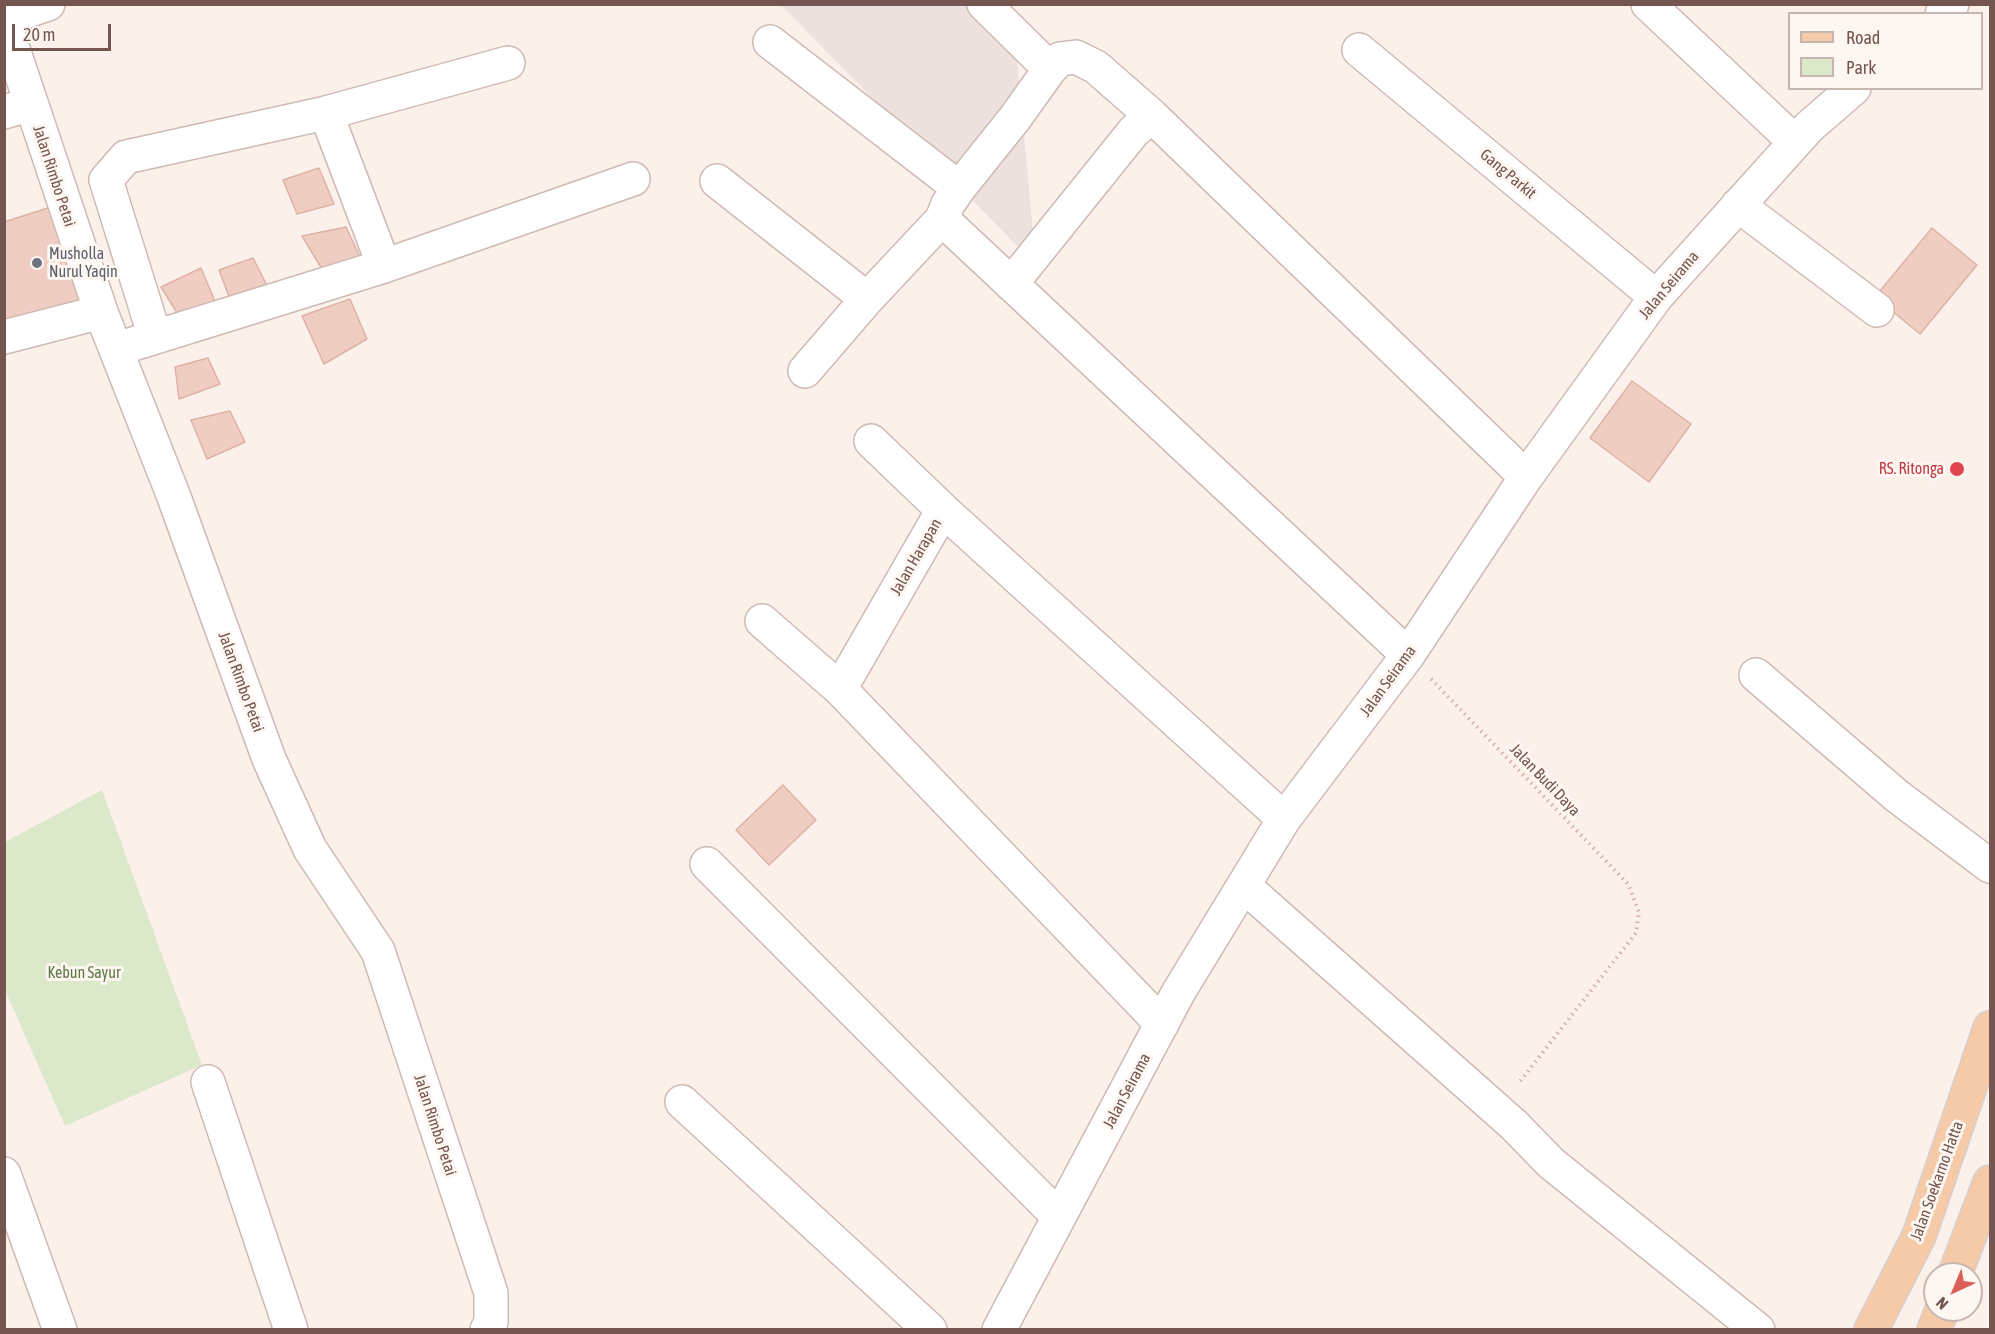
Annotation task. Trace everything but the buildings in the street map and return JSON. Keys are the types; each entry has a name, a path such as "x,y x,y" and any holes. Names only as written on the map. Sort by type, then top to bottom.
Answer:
{"main road":[{"name":"Jalan Soekarno Hatta","path":"1871,1329 1919,1236 1990,1028"},
{"path":"1960,1262 1990,1182"}],"street":[{"path":"4,21 48,4"},
{"path":"984,4 1012,28 1050,69"},
{"path":"1648,4 1795,142"},
{"name":"Jalan Rimbo Petai","path":"4,21 18,108 117,349 269,759 310,849 378,951 491,1293 491,1322 487,1329"},
{"path":"770,42 958,188"},
{"name":"Gang Parkit","path":"1359,50 1656,297"},
{"path":"805,371 867,299 942,219 958,188 1015,118 1050,69 1060,60 1076,57 1096,67 1152,116 1526,477"},
{"path":"155,337 106,180 126,157 326,113 508,63"},
{"name":"Jalan Seirama","path":"999,1329 1162,1024 1284,819 1408,655 1526,477 1656,297 1795,142 1852,90"},
{"path":"326,113 384,266"},
{"path":"1011,284 1134,131 1152,116"},
{"path":"117,349 384,266 633,179"},
{"path":"717,181 867,299"},
{"path":"1738,205 1877,310"},
{"path":"942,219 1408,655"},
{"path":"4,337 101,312"},
{"name":"Jalan Harapan","path":"840,689 943,510 871,441"},
{"path":"943,510 1284,819"},
{"path":"762,621 840,689 1162,1024"},
{"path":"1756,675 1897,796 1990,866"},
{"path":"707,864 1059,1217"},
{"path":"1244,886 1514,1125 1551,1163 1758,1329"},
{"path":"208,1082 291,1329"},
{"path":"682,1102 930,1329"},
{"path":"4,1174 60,1329"}],"path":[{"name":"Jalan Budi Daya","path":"1408,655 1628,884 1639,912 1636,933 1517,1084 1514,1125"}],"shaded area":[{"path":"781,5 1012,5 1036,265"}],"green space":[{"name":"Kebun Sayur","path":"102,790 202,1065 65,1126 5,990 5,842"}],"place":[{"name":"Musholla Nurul Yaqin","path":"37,263"},
{"name":"RS. Ritonga","path":"1957,469"}]}
